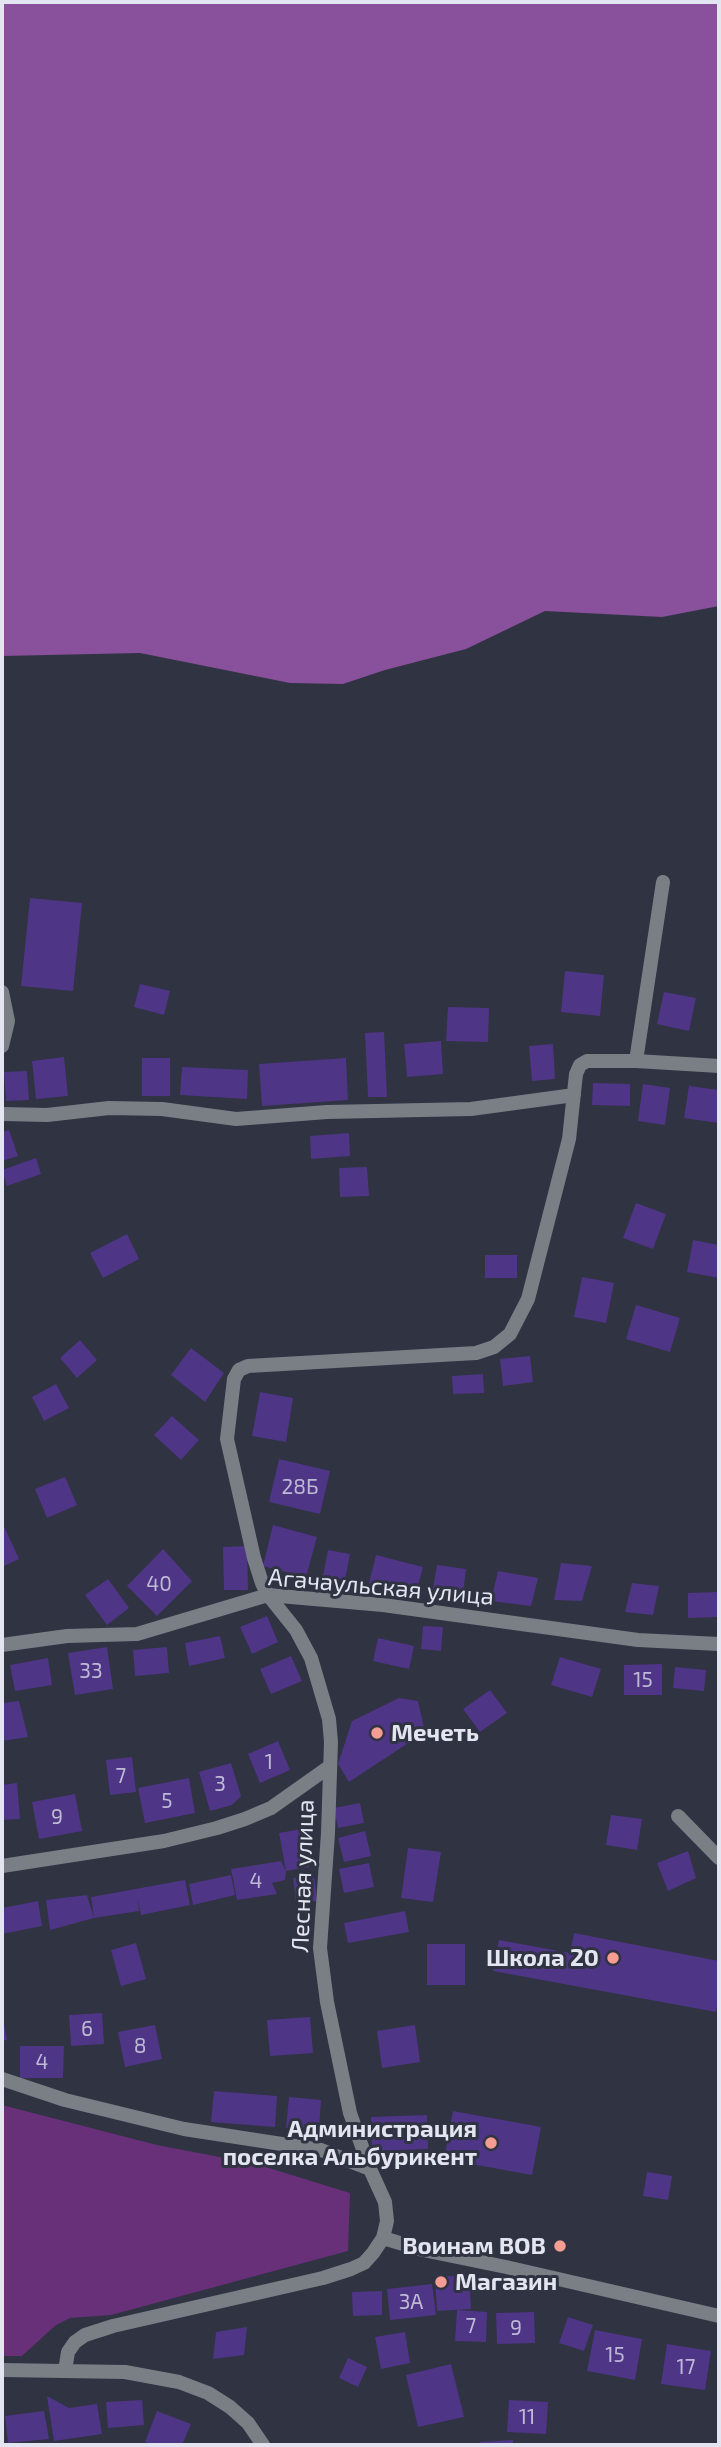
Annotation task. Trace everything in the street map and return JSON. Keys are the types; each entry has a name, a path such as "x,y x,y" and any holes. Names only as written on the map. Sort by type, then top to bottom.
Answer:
{"street":[{"path":"663,882 636,1061 719,1066"},
{"path":"2,992 8,1021 2,1046"},
{"name":"Лесная улица","path":"383,2238 387,2221 385,2202 350,2113 327,2002 320,1948 328,1833 331,1742 329,1719 310,1658 296,1630 261,1583 254,1558 227,1439 234,1378 239,1370 248,1366 476,1353 494,1347 510,1334 528,1299 569,1139 576,1074 580,1065 587,1061 636,1061"},
{"path":"2,1114 47,1115 108,1108 162,1109 236,1119 327,1112 471,1109 574,1095"},
{"name":"Агачаульская улица","path":"2,1644 67,1636 137,1634 268,1595 383,1605 639,1640 719,1644"},
{"path":"2,1866 164,1841 217,1828 271,1808 329,1767"},
{"path":"678,1816 719,1858"},
{"path":"2,2079 65,2100 184,2129 321,2150 370,2169"},
{"path":"65,2371 68,2352 75,2342 85,2335 351,2269 364,2263 383,2238 423,2250 719,2316"},
{"path":"2,2370 125,2372 179,2382 208,2393 230,2407 248,2423 263,2445"}],"shaded area":[{"path":"2,2 719,2 719,606 662,617 545,611 466,649 343,684 290,683 140,653 2,656"},
{"path":"2,2105 157,2145 256,2164 350,2193 348,2251 111,2315 70,2318 56,2325 22,2356 2,2356"}],"building":[{"path":"30,898 82,903 73,991 21,986"},
{"path":"565,971 604,975 600,1016 561,1012"},
{"path":"140,984 170,991 164,1015 134,1007"},
{"path":"664,992 696,998 689,1031 657,1024"},
{"path":"448,1007 489,1008 488,1042 446,1041"},
{"path":"384,1032 387,1097 368,1097 365,1033"},
{"path":"441,1041 443,1074 407,1077 404,1044"},
{"path":"553,1044 555,1079 532,1081 529,1046"},
{"path":"64,1057 68,1096 36,1099 32,1061"},
{"path":"142,1058 170,1058 170,1096 142,1096"},
{"path":"346,1058 348,1100 262,1106 259,1064"},
{"path":"182,1067 248,1070 247,1099 180,1095"},
{"path":"27,1071 29,1100 6,1101 4,1072"},
{"path":"593,1083 630,1084 630,1106 592,1105"},
{"path":"643,1084 670,1088 665,1125 638,1121"},
{"path":"689,1086 719,1090 718,1123 684,1118"},
{"path":"9,1130 18,1156 2,1161 2,1132"},
{"path":"349,1133 350,1156 311,1159 310,1136"},
{"path":"36,1158 41,1174 7,1186 2,1170"},
{"path":"367,1167 369,1196 340,1197 339,1168"},
{"path":"636,1203 666,1214 653,1249 623,1238"},
{"path":"127,1234 139,1259 103,1278 90,1253"},
{"path":"693,1240 719,1245 719,1278 687,1272"},
{"path":"485,1255 517,1255 517,1278 485,1278"},
{"path":"582,1277 614,1283 606,1323 574,1317"},
{"path":"636,1305 680,1318 670,1352 626,1339"},
{"path":"80,1340 97,1360 77,1378 60,1358"},
{"path":"191,1348 224,1373 205,1402 171,1375"},
{"path":"530,1356 533,1382 503,1386 500,1359"},
{"path":"483,1374 484,1393 453,1394 452,1376"},
{"path":"56,1384 69,1408 44,1421 32,1397"},
{"path":"260,1392 293,1398 286,1442 252,1436"},
{"path":"172,1416 199,1440 181,1460 154,1435"},
{"path":"279,1459 330,1471 320,1514 269,1502"},
{"path":"65,1477 77,1505 47,1518 35,1489"},
{"path":"2,1522 19,1559 2,1567"},
{"path":"273,1525 317,1537 306,1577 263,1566"},
{"path":"247,1546 248,1590 224,1590 223,1547"},
{"path":"163,1549 192,1581 157,1616 127,1586"},
{"path":"328,1550 350,1554 345,1580 323,1576"},
{"path":"376,1555 423,1567 416,1594 369,1583"},
{"path":"561,1563 592,1566 582,1601 554,1600"},
{"path":"437,1565 466,1569 463,1593 433,1589"},
{"path":"498,1571 538,1578 531,1606 491,1601"},
{"path":"108,1579 129,1608 107,1625 85,1595"},
{"path":"632,1583 659,1586 653,1615 625,1612"},
{"path":"718,1592 717,1617 688,1618 688,1593"},
{"path":"267,1616 278,1642 252,1654 240,1627"},
{"path":"423,1626 443,1627 441,1651 421,1649"},
{"path":"220,1636 225,1658 189,1666 185,1643"},
{"path":"378,1638 414,1646 409,1669 373,1661"},
{"path":"107,1647 113,1689 75,1695 68,1653"},
{"path":"167,1647 169,1673 135,1676 133,1650"},
{"path":"291,1656 302,1681 271,1694 260,1669"},
{"path":"560,1657 601,1669 592,1697 551,1685"},
{"path":"48,1658 52,1685 15,1691 10,1665"},
{"path":"662,1664 662,1695 624,1695 624,1665"},
{"path":"675,1667 706,1670 704,1691 673,1688"},
{"path":"490,1690 507,1713 480,1732 463,1709"},
{"path":"399,1698 418,1701 425,1732 349,1782 338,1764 352,1721"},
{"path":"19,1701 28,1737 2,1741 2,1703"},
{"path":"278,1741 290,1770 260,1783 248,1754"},
{"path":"132,1757 136,1792 110,1795 106,1760"},
{"path":"231,1763 241,1796 232,1805 210,1811 199,1772"},
{"path":"189,1778 195,1813 145,1823 138,1788"},
{"path":"17,1783 20,1819 2,1820 2,1785"},
{"path":"75,1794 82,1831 39,1839 32,1802"},
{"path":"360,1803 364,1823 338,1828 334,1808"},
{"path":"611,1815 642,1819 637,1850 606,1845"},
{"path":"302,1829 309,1867 286,1871 279,1833"},
{"path":"365,1831 371,1856 344,1862 338,1838"},
{"path":"408,1848 441,1852 433,1902 401,1898"},
{"path":"688,1851 696,1878 668,1891 657,1863"},
{"path":"281,1861 286,1871 285,1880 272,1883 277,1894 237,1900 231,1869"},
{"path":"369,1863 374,1887 344,1893 339,1869"},
{"path":"231,1875 235,1895 193,1905 189,1884"},
{"path":"314,1876 317,1901 296,1903 293,1878"},
{"path":"185,1880 190,1905 141,1915 138,1900 139,1911 94,1918 91,1897"},
{"path":"87,1895 94,1918 50,1930 46,1900"},
{"path":"38,1901 42,1926 2,1934 2,1908"},
{"path":"405,1911 409,1932 348,1943 344,1923"},
{"path":"574,1933 719,1961 716,2012 493,1971 499,1940 570,1953"},
{"path":"136,1943 146,1979 121,1986 111,1950"},
{"path":"427,1944 465,1944 465,1985 427,1985"},
{"path":"2,2013 7,2040 2,2041"},
{"path":"102,2013 104,2044 71,2046 69,2015"},
{"path":"310,2017 313,2053 270,2056 267,2020"},
{"path":"155,2025 162,2059 125,2067 118,2032"},
{"path":"415,2025 420,2062 382,2068 377,2031"},
{"path":"20,2046 64,2046 63,2078 20,2078"},
{"path":"214,2091 277,2096 275,2127 211,2122"},
{"path":"289,2097 321,2100 319,2130 286,2128"},
{"path":"453,2111 541,2127 532,2175 444,2159"},
{"path":"427,2115 428,2149 372,2151 371,2117"},
{"path":"647,2172 672,2176 668,2200 643,2196"},
{"path":"469,2275 471,2309 437,2311 435,2277"},
{"path":"432,2284 436,2315 390,2320 387,2289"},
{"path":"382,2291 382,2315 353,2316 352,2292"},
{"path":"457,2310 487,2312 486,2342 455,2341"},
{"path":"534,2312 535,2343 497,2344 496,2313"},
{"path":"568,2317 593,2325 584,2351 559,2343"},
{"path":"247,2327 244,2355 213,2359 216,2332"},
{"path":"595,2330 642,2339 635,2380 587,2371"},
{"path":"405,2332 410,2363 381,2369 375,2337"},
{"path":"667,2344 711,2351 705,2390 661,2384"},
{"path":"348,2358 367,2367 358,2387 339,2378"},
{"path":"451,2364 464,2417 418,2427 406,2375"},
{"path":"47,2396 69,2408 97,2404 102,2434 54,2441"},
{"path":"142,2400 144,2425 108,2428 106,2402"},
{"path":"509,2400 548,2402 546,2434 507,2432"},
{"path":"44,2411 49,2439 8,2443 5,2416"},
{"path":"157,2411 191,2424 182,2445 154,2445 145,2442"},
{"path":"513,2440 513,2445 480,2445 480,2442"}],"place":[{"name":"Мечеть","path":"377,1733"},
{"name":"Школа 20","path":"613,1958"},
{"name":"Администрация поселка Альбурикент","path":"491,2143"},
{"name":"Воинам ВОВ","path":"560,2246"},
{"name":"Магазин","path":"441,2282"}]}
